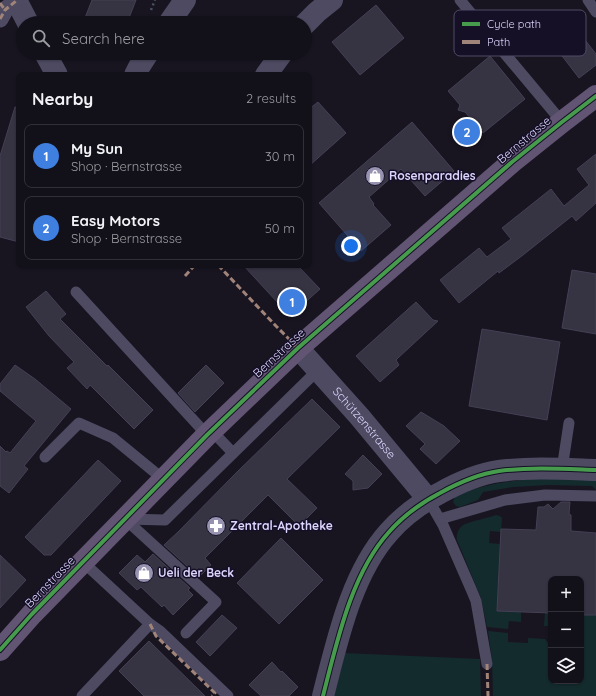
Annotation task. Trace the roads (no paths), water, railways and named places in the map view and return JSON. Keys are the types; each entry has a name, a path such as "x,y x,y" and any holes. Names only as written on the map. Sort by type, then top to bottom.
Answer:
{"main road":[{"name":"Bernstrasse","path":"3,642 209,433 298,348 506,167 596,96"}],"street":[{"path":"0,19 5,10 16,0 24,16"},
{"path":"174,16 185,0"},
{"path":"312,17 332,0"},
{"path":"49,60 55,72"},
{"path":"136,72 144,60"},
{"path":"268,72 277,60"},
{"name":"Schützenstrasse","path":"298,348 359,416 428,499"},
{"path":"323,696 334,652 353,592 362,572 389,531 405,516 428,499 468,479 498,471 529,469 596,470"}],"lane":[{"path":"460,0 468,10"},
{"path":"588,0 596,12"},
{"path":"507,56 562,122"},
{"path":"76,292 209,433 233,453"},
{"path":"125,519 165,520 318,370"},
{"path":"45,457 79,423 114,438 163,479"},
{"path":"562,469 569,423"},
{"path":"440,519 505,500 545,495 596,496"},
{"path":"428,499 440,519 472,589 476,601 487,664"},
{"path":"125,519 216,602 186,633"},
{"path":"83,562 150,624 160,631 228,696"},
{"path":"82,696 150,624"}],"place":[{"name":"Easy Motors","path":"467,132"},
{"name":"Rosenparadies","path":"375,176"},
{"name":"My Sun","path":"292,302"},
{"name":"Zentral-Apotheke","path":"216,526"},
{"name":"Ueli der Beck","path":"144,573"}]}
